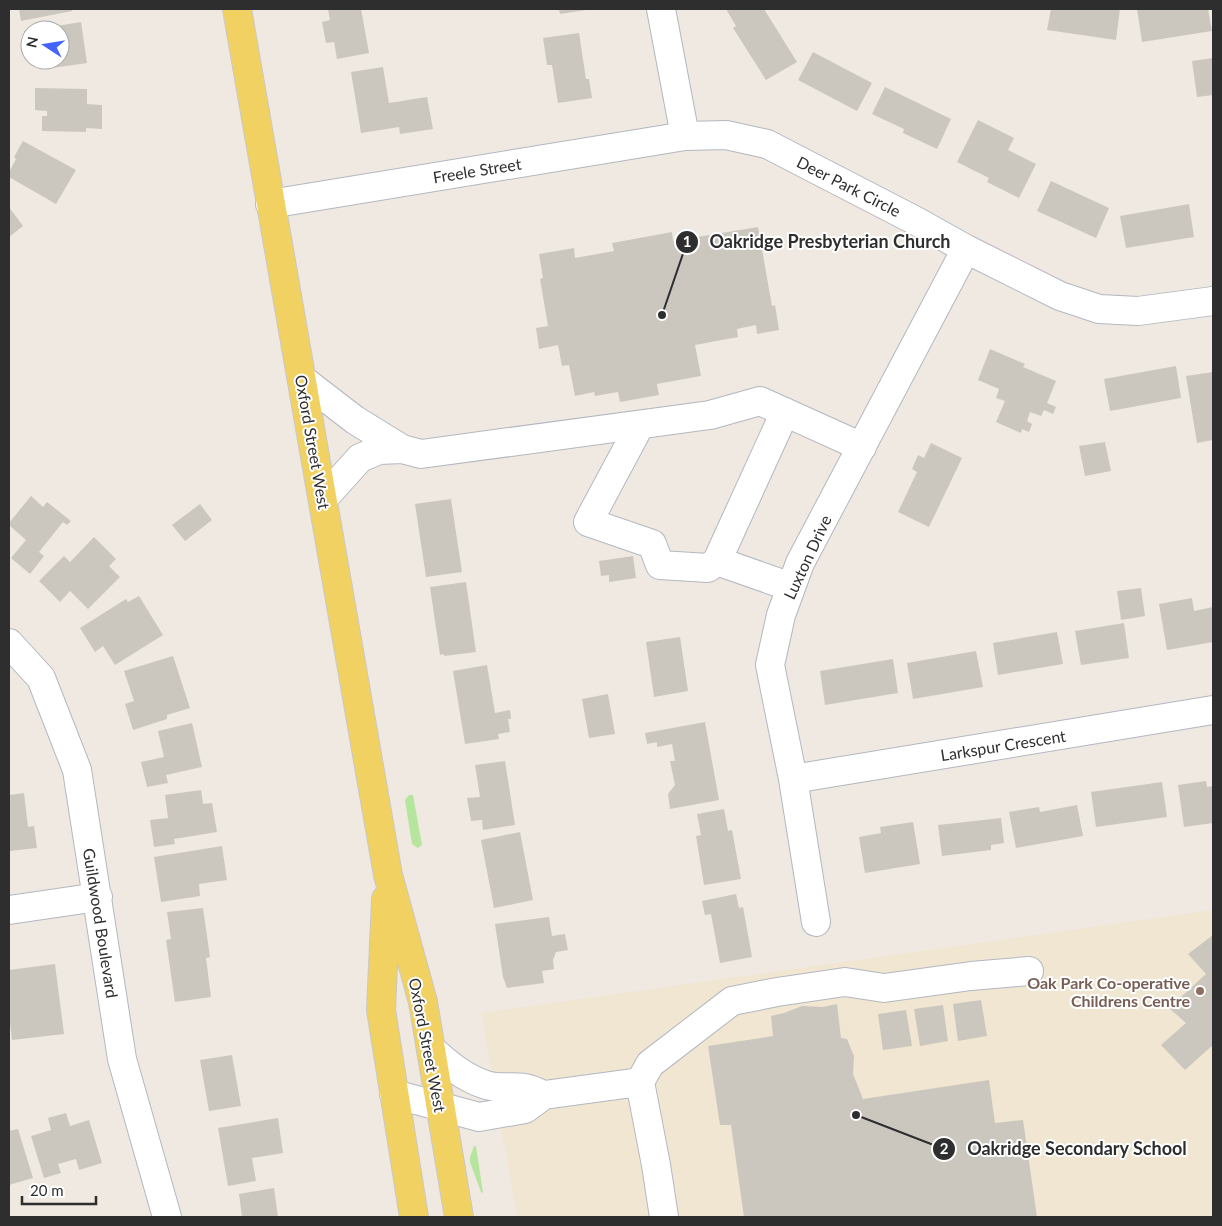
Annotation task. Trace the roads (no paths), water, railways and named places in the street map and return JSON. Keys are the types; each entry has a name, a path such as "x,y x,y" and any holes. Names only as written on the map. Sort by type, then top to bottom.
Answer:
{"main road":[{"name":"Oxford Street West","path":"237,9 388,875 423,1002 459,1217"},
{"name":"Oxford Street West","path":"388,875 381,1010 414,1217"}],"street":[{"path":"661,9 685,136"},
{"name":"Deer Park Circle","path":"685,136 726,135 766,144 1060,296 1098,309 1138,311 1213,301"},
{"name":"Freele Street","path":"270,204 685,136"},
{"name":"Luxton Drive","path":"816,922 793,779 770,665 780,615 800,563 966,249"},
{"path":"303,380 355,420 402,449"},
{"path":"323,499 360,458 379,450 402,449 422,454 710,415 760,401 862,447"},
{"path":"640,425 588,522 652,544 660,565 708,568 717,561 786,412"},
{"path":"717,561 791,587"},
{"name":"Guildwood Boulevard","path":"9,643 41,678 78,770 122,1059 167,1217"},
{"name":"Larkspur Crescent","path":"793,779 1213,710"},
{"path":"9,910 98,896"},
{"path":"664,1217 640,1082 650,1064 732,1001 845,982 884,988 971,976 1028,971"},
{"path":"430,1049 455,1070 472,1080 505,1088 525,1088 544,1095 640,1082"},
{"path":"394,1094 479,1117 525,1109 544,1095"}],"place":[{"name":"Oakridge Presbyterian Church","path":"662,315"},
{"name":"Oak Park Co-operative Childrens Centre","path":"1200,991"},
{"name":"Oakridge Secondary School","path":"856,1115"}]}
